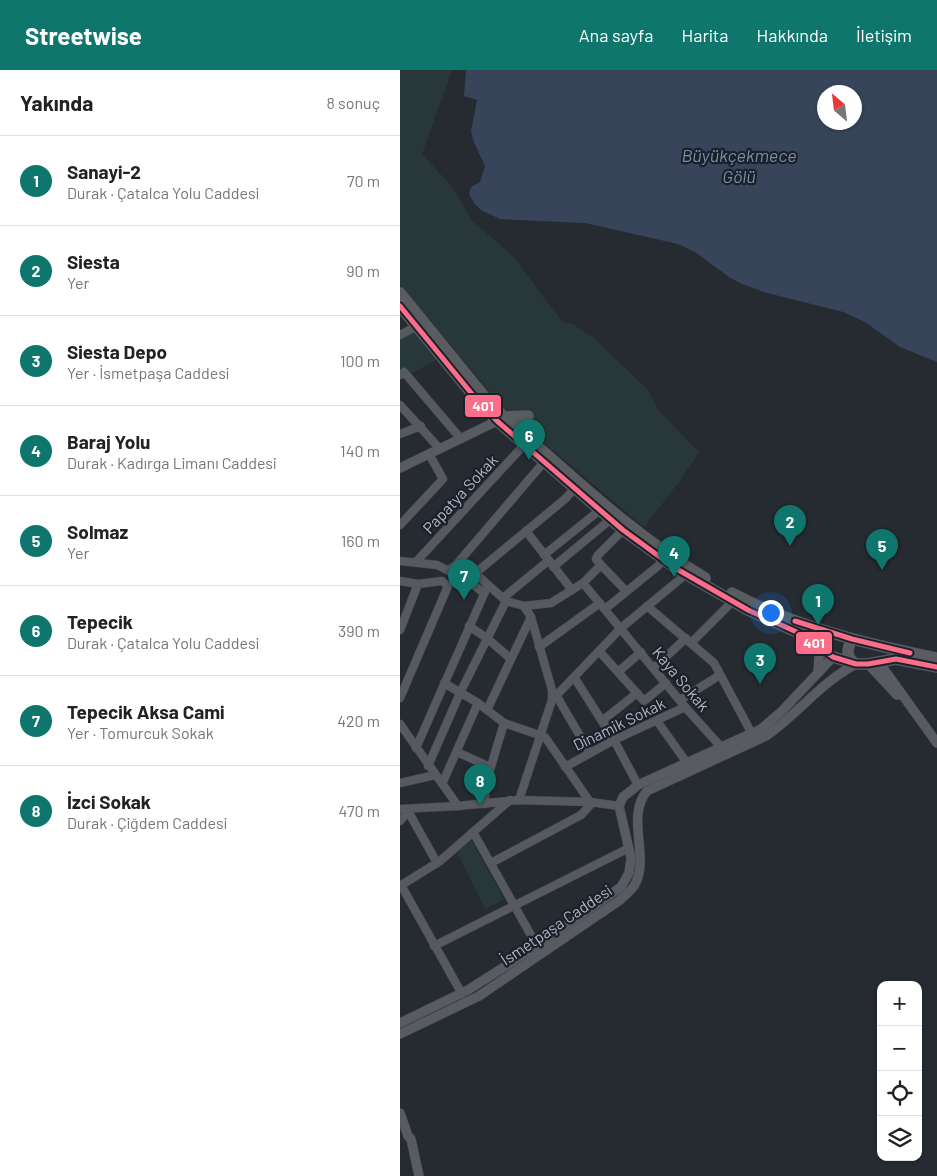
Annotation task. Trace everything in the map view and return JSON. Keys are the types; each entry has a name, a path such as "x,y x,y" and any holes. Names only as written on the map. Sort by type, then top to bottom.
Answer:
{"highway":[{"path":"400,293 500,418 524,445 623,530 664,561 732,602 793,630 833,657 867,663 896,659 937,667"},
{"path":"400,306 478,402 523,433 646,537 694,572 766,610 813,628 852,639 937,658"},
{"path":"500,418 528,416 523,433"},
{"path":"833,657 846,642 852,639"},
{"path":"852,639 847,652 849,657 867,663"},
{"path":"867,663 876,651 871,643"}],"main road":[{"path":"400,468 500,418"},
{"path":"814,643 819,656 818,673"},
{"path":"639,812 631,816 620,809 626,794 638,784 687,763 772,732 802,698 818,673 833,657"},
{"path":"626,794 632,794 641,801 651,788 752,734 832,678 867,663 914,713 937,743"},
{"name":"İsmetpaşa Caddesi","path":"400,1034 466,1003 525,958 537,946 596,911 620,900 635,884 639,864 637,826 641,801"},
{"name":"İsmetpaşa Caddesi","path":"401,1019 462,994 525,958 596,911 621,887 627,879 630,868 629,848 620,809"},
{"path":"462,994 466,1003"},
{"path":"400,1113 408,1136 411,1139 419,1176"},
{"path":"408,1136 407,1140 414,1176"}],"street":[{"path":"400,334 417,326"},
{"path":"400,375 404,372 461,439"},
{"path":"400,405 440,449"},
{"path":"400,434 421,426"},
{"name":"Papatya Sokak","path":"416,562 524,445"},
{"path":"400,524 443,479 429,454"},
{"path":"449,570 544,462"},
{"path":"467,580 575,488"},
{"path":"428,766 460,693 488,639 504,599 549,561 600,510"},
{"path":"549,561 611,520"},
{"path":"623,530 596,559 626,591"},
{"path":"526,531 572,590"},
{"path":"400,561 437,565 504,599 524,606 551,603 583,583 601,565"},
{"path":"539,647 626,591 664,561"},
{"path":"476,574 486,589"},
{"path":"519,800 554,698 621,628 685,575"},
{"path":"400,581 418,584 445,584 400,698"},
{"name":"Kaya Sokak","path":"583,583 685,707 726,749"},
{"path":"400,630 418,584"},
{"path":"416,748 486,589"},
{"path":"654,668 732,602"},
{"path":"524,606 531,617 554,698 590,753"},
{"path":"647,606 714,663 752,734"},
{"path":"487,710 531,617"},
{"path":"469,626 488,639 511,659"},
{"path":"599,651 644,701 666,683"},
{"path":"618,672 641,652"},
{"path":"680,700 720,675"},
{"path":"574,677 614,740 638,784"},
{"path":"444,683 478,703 504,723 545,737 591,803"},
{"path":"602,721 636,693"},
{"path":"442,784 458,752 478,703"},
{"name":"Dinamik Sokak","path":"565,767 614,740 685,707"},
{"path":"657,721 687,763"},
{"path":"484,804 490,768 504,723"},
{"path":"400,724 403,735 416,748 458,806"},
{"path":"458,752 490,768"},
{"path":"400,784 435,774"},
{"path":"462,994 401,886 437,863 510,800"},
{"path":"406,809 519,800 591,803 620,809"},
{"path":"491,863 581,815 591,803"},
{"path":"400,821 406,809"},
{"path":"406,809 437,863"},
{"path":"472,832 537,946"},
{"path":"434,946 629,848"}],"shaded area":[{"path":"400,70 452,70 422,154 447,181 472,221 512,255 562,322 573,324 596,340 649,391 658,410 699,452 679,482 644,527 542,441 530,427 530,419 503,408 400,285"},
{"path":"414,330 437,359 409,375 404,368 400,370 400,337"},
{"path":"471,840 504,899 485,909 458,855 458,850"}],"water":[{"name":"Büyükçekmece Gölü","path":"466,70 937,70 937,362 900,347 865,322 843,312 767,293 742,284 729,277 695,252 678,244 585,223 500,219 481,210 469,194 471,187 480,182 485,166 471,131 477,100 464,96"}],"transit line":[{"name":"401","path":"400,306 472,394 497,421 623,530 675,568 748,610 801,634 833,657 856,664 896,659 937,667"},
{"name":"401","path":"795,621 852,639 910,653"}],"place":[{"name":"Tepecik","path":"529,460"},
{"name":"Siesta","path":"790,546"},
{"name":"Solmaz","path":"882,570"},
{"name":"Baraj Yolu","path":"674,577"},
{"name":"Tepecik Aksa Cami","path":"464,600"},
{"name":"Sanayi-2","path":"818,625"},
{"name":"Siesta Depo","path":"760,684"},
{"name":"İzci Sokak","path":"480,805"}]}
